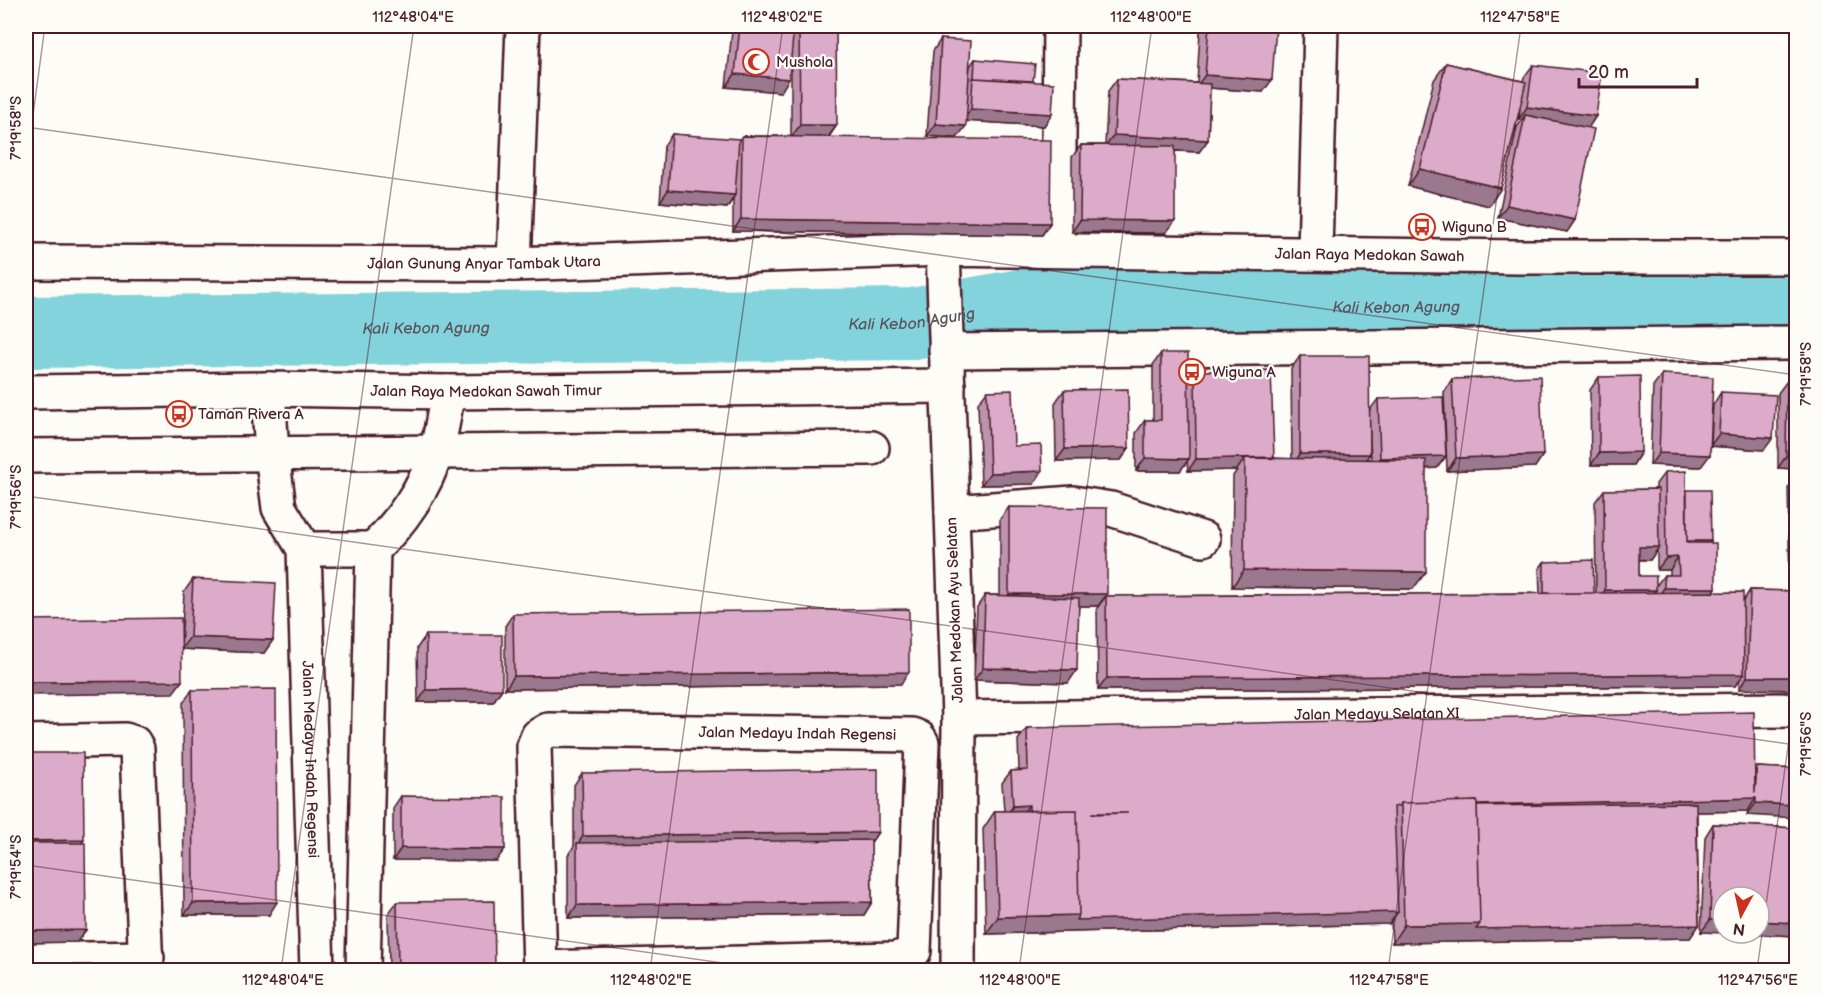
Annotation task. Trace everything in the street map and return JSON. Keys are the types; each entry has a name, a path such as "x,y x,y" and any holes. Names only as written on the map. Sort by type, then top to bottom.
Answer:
{"street":[{"path":"514,264 523,26"},
{"path":"1058,249 1060,26"},
{"path":"1315,252 1321,26"},
{"name":"Jalan Raya Medokan Sawah","path":"943,257 1058,249 1518,257 1797,257"},
{"name":"Jalan Gunung Anyar Tambak Utara","path":"26,262 514,264 943,257"},
{"name":"Jalan Medokan Ayu Selatan","path":"943,257 959,718 958,970"},
{"path":"946,347 1797,343"},
{"name":"Jalan Raya Medokan Sawah Timur","path":"26,392 268,389 448,392 948,386"},
{"name":"Jalan Medayu Indah Regensi","path":"268,389 272,454 279,508 304,549 317,970"},
{"path":"304,549 373,549 395,529 411,504 436,453 448,392"},
{"path":"26,456 872,448"},
{"path":"952,512 1073,503 1093,504 1203,538"},
{"path":"363,970 373,549"},
{"name":"Jalan Medayu Selatan XI","path":"959,718 1797,710"},
{"name":"Jalan Medayu Indah Regensi","path":"548,730 912,735 919,738 922,743 914,951 906,956 895,959 540,969 534,746 538,736 548,730"},
{"path":"26,742 125,740 134,743 137,749 147,964 26,960"}],"building":[{"name":"Mushola","path":"740,26 794,26 789,79 735,74"},
{"path":"1209,26 1276,26 1272,80 1205,75"},
{"path":"799,29 836,29 837,125 800,125"},
{"path":"941,39 971,41 966,126 936,124"},
{"path":"975,59 1035,64 1033,81 974,78"},
{"path":"1446,63 1526,82 1501,188 1420,169"},
{"path":"1533,65 1602,73 1596,116 1527,107"},
{"path":"973,78 1054,83 1052,114 971,109"},
{"path":"1117,79 1210,84 1208,140 1114,135"},
{"path":"1525,115 1594,129 1575,220 1507,205"},
{"path":"672,134 739,139 735,195 668,190"},
{"path":"742,136 1051,140 1050,223 741,219"},
{"path":"1081,145 1175,146 1175,221 1080,220"},
{"path":"1161,353 1188,353 1189,459 1145,458 1145,420 1161,420"},
{"path":"1300,356 1369,356 1370,454 1300,454"},
{"path":"1271,370 1274,457 1196,459 1195,371"},
{"path":"1662,374 1713,377 1710,455 1659,453"},
{"path":"1540,376 1543,455 1456,458 1452,379"},
{"path":"1640,376 1641,452 1599,453 1599,377"},
{"path":"1787,381 1797,381 1797,456 1786,456"},
{"path":"1128,389 1129,448 1065,449 1064,390"},
{"path":"1012,390 1014,446 1041,445 1042,471 990,473 987,391"},
{"path":"1721,392 1776,395 1773,438 1719,434"},
{"path":"1443,397 1446,456 1380,458 1378,399"},
{"path":"1245,458 1426,460 1426,572 1244,570"},
{"path":"1686,471 1687,543 1716,543 1716,588 1664,588 1664,575 1679,575 1678,557 1666,558 1665,472"},
{"path":"1658,489 1659,547 1639,547 1639,576 1656,576 1656,590 1605,590 1604,490"},
{"path":"1687,490 1710,490 1711,541 1687,541"},
{"path":"1009,507 1107,508 1107,594 1009,594"},
{"path":"1593,560 1594,593 1544,593 1544,562"},
{"path":"193,579 276,583 273,640 190,637"},
{"path":"1750,590 1797,591 1797,677 1747,677"},
{"path":"1743,592 1744,674 1107,678 1106,596"},
{"path":"985,595 1079,598 1077,670 983,668"},
{"path":"909,609 909,672 514,676 513,614"},
{"path":"181,618 182,681 26,682 26,620"},
{"path":"426,635 502,635 502,689 426,690"},
{"path":"276,689 277,902 193,903 192,690"},
{"path":"1754,712 1755,793 1757,767 1797,769 1797,805 1756,803 1756,798 1477,805 1477,801 1401,803 1394,807 1398,912 1076,920 1079,915 1077,810 1029,811 1029,805 1013,806 1011,771 1028,770 1027,728"},
{"path":"26,753 83,753 84,840 26,841"},
{"path":"878,769 878,832 583,836 582,773"},
{"path":"401,796 505,797 505,849 401,848"},
{"path":"1477,801 1480,924 1404,925 1401,803"},
{"path":"1696,803 1699,925 1476,929 1480,924 1477,806"},
{"path":"1077,810 1079,915 998,917 995,811"},
{"path":"1713,824 1797,828 1797,923 1771,922 1771,885 1711,885"},
{"path":"871,840 872,902 577,905 577,843"},
{"path":"26,843 85,843 86,930 26,931"},
{"path":"494,901 495,970 398,970 397,902"},
{"path":"26,965 96,965 96,970 26,970"}],"waterway":[{"name":"Kali Kebon Agung","path":"26,332 913,324 1027,304 1372,308 1796,302"}],"place":[{"name":"Mushola","path":"756,62"},
{"name":"Wiguna B","path":"1422,227"},
{"name":"Wiguna A","path":"1192,372"},
{"name":"Taman Rivera A","path":"179,414"}]}
